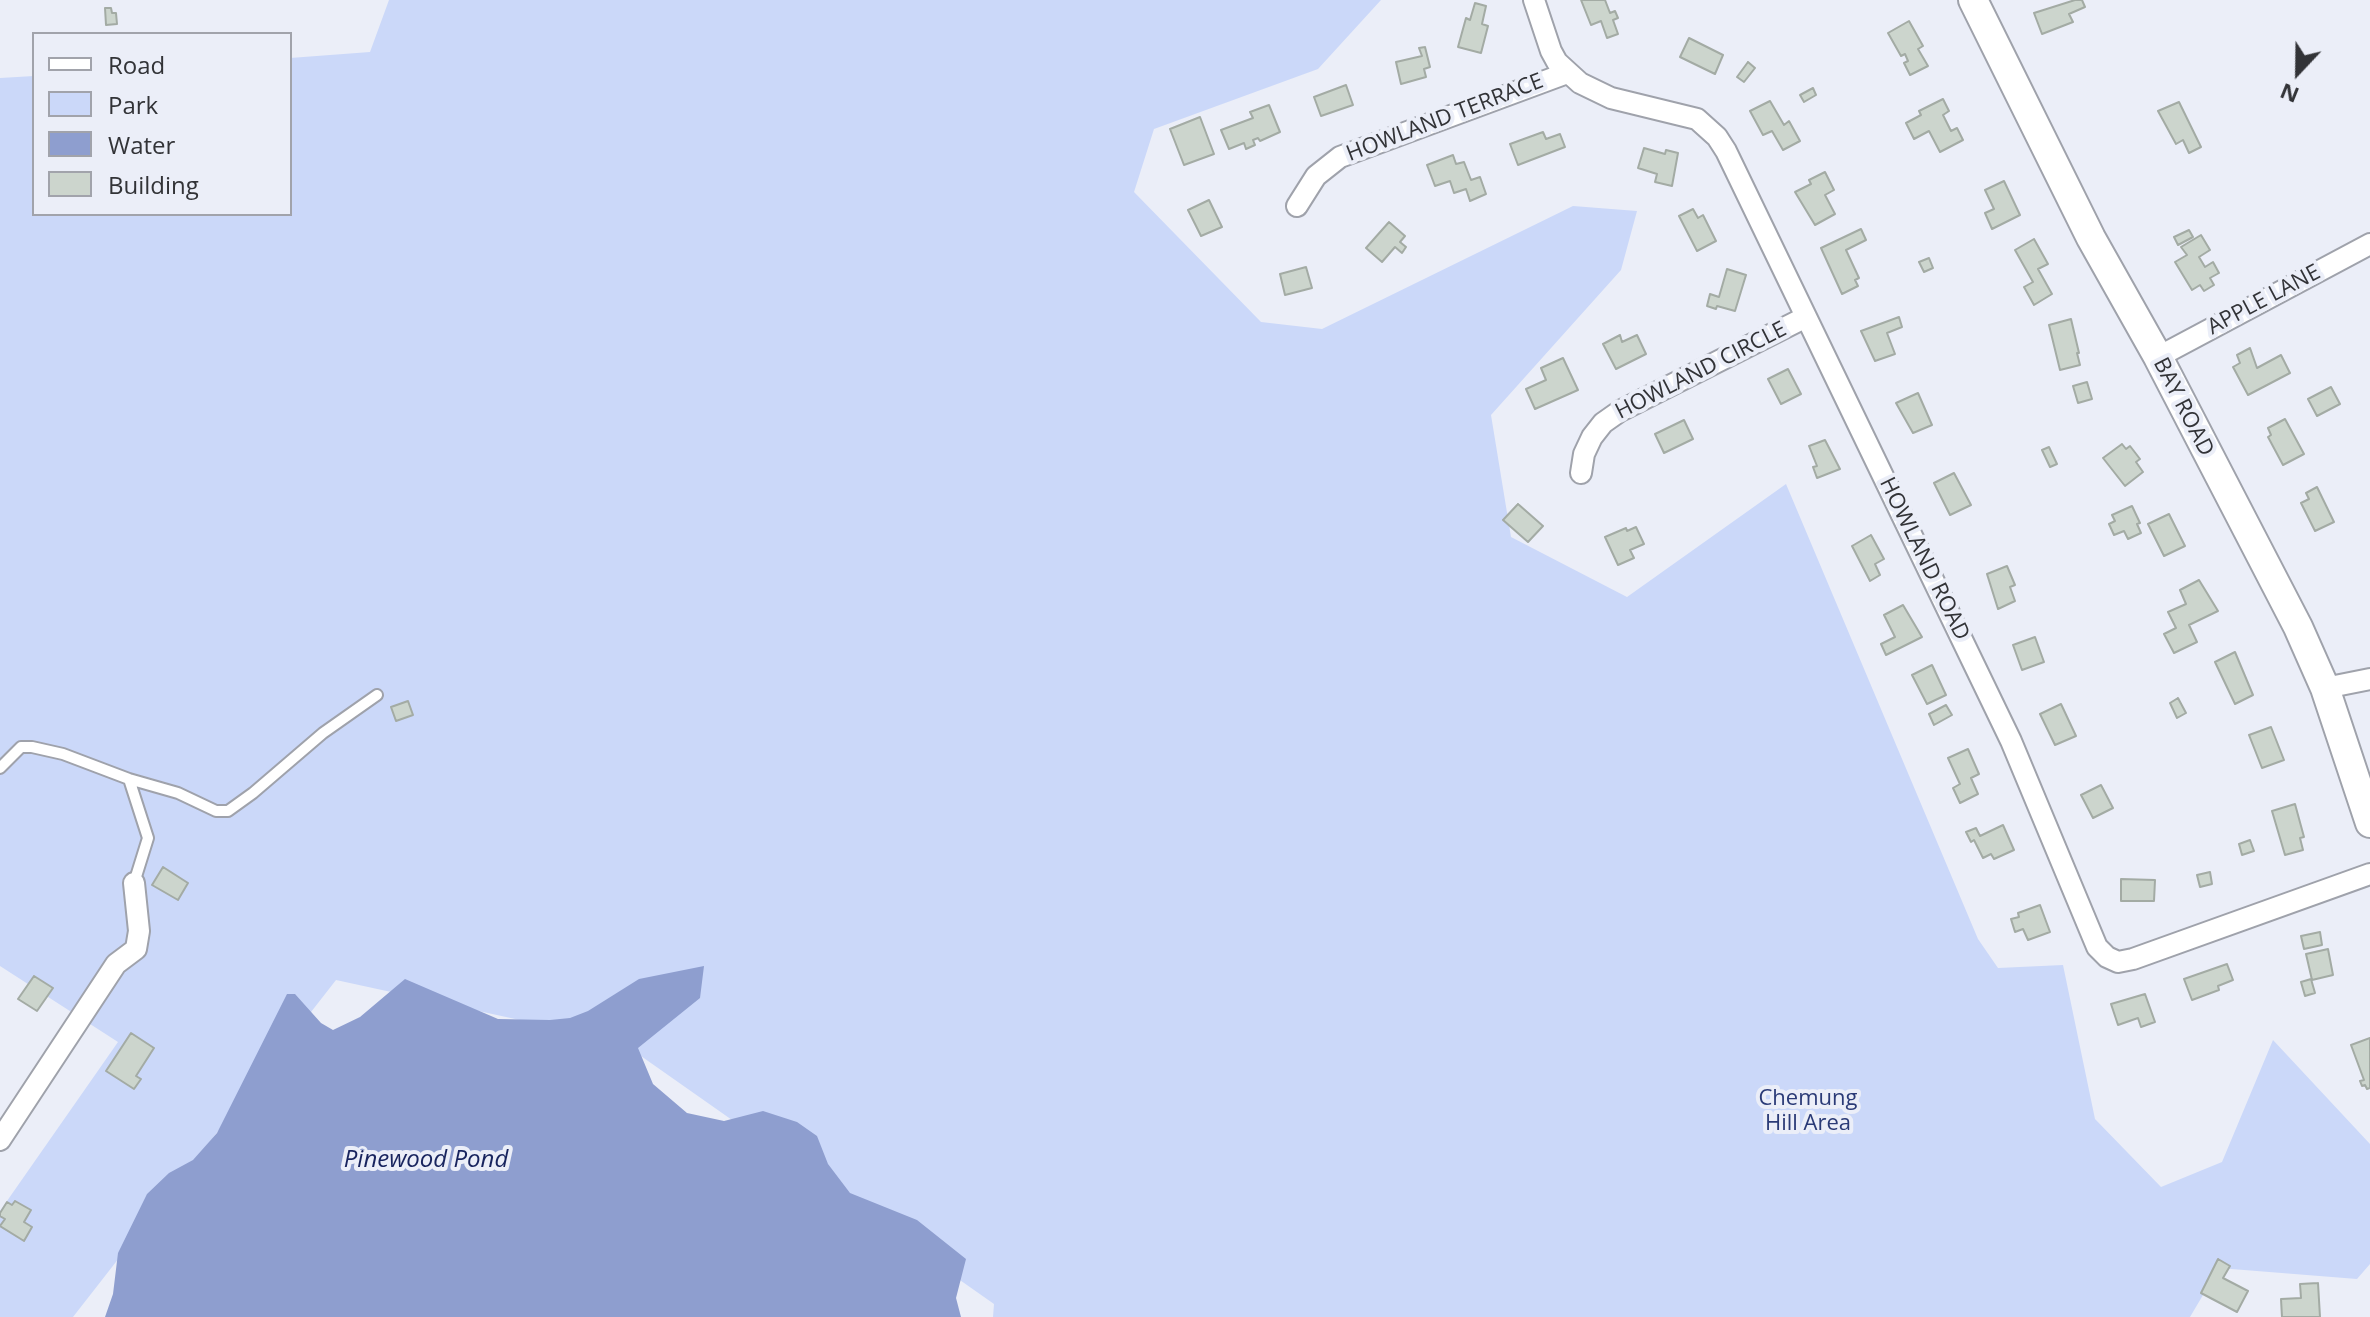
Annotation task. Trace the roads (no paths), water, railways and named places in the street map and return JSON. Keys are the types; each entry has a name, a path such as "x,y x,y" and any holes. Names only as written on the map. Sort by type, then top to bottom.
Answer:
{"main road":[{"name":"BAY ROAD","path":"1973,0 2091,238 2158,357 2298,627 2325,688 2370,823"}],"street":[{"name":"HOWLAND ROAD","path":"1534,0 1551,51 1567,73 1611,98 1683,114 1708,127 1726,151 2011,741 2040,804 2091,936 2107,957 2118,962 2133,959 2370,874"},
{"name":"HOWLAND TERRACE","path":"1297,206 1316,176 1340,157 1567,73"},
{"name":"APPLE LANE","path":"2158,357 2370,244"},
{"name":"HOWLAND CIRCLE","path":"1581,473 1584,454 1592,437 1603,423 1620,411 1806,317"},
{"path":"2325,688 2370,679"},
{"path":"0,1140 116,964 136,949 139,931 134,883"}],"lane":[{"path":"0,768 21,747 32,747 63,754 129,779 187,796 216,811 228,811 323,733 377,695"},
{"path":"129,779 148,838 134,883"}],"water":[{"name":"Pinewood Pond","path":"704,966 700,998 638,1048 653,1084 687,1113 724,1121 763,1111 797,1122 817,1136 828,1164 850,1193 917,1220 966,1259 956,1298 961,1317 105,1317 113,1294 118,1253 147,1194 169,1173 193,1160 217,1133 287,994 295,994 321,1023 333,1030 360,1017 405,979 498,1019 550,1020 570,1018 588,1011 639,979"}],"park label":[{"name":"Chemung Hill Area","path":"1808,1112"}]}
